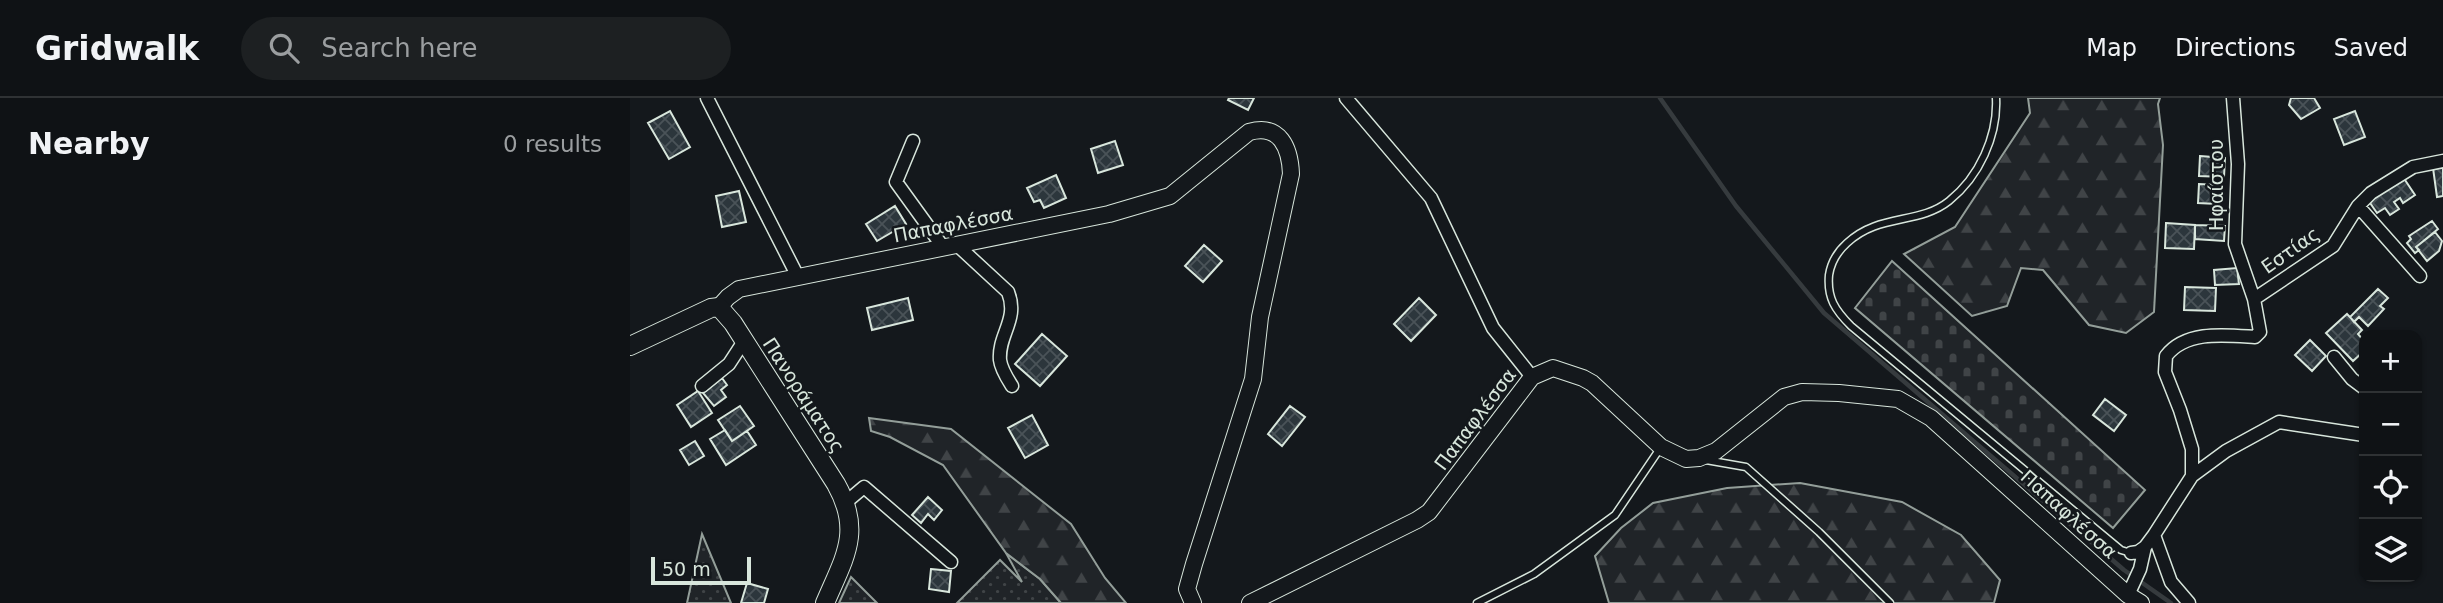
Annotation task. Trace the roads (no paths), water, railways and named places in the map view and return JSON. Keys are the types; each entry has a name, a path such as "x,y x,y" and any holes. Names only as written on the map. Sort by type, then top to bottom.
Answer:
{"main road":[{"name":"Πανοράματος","path":"719,307 744,341 836,484 845,503 851,526 849,544 825,603"},
{"path":"630,346 701,311 719,307"}],"street":[{"path":"707,98 798,277"},
{"path":"1346,98 1431,198 1493,328 1532,377"},
{"name":"Ηφαίστου","path":"2192,476 2192,449 2165,372 2165,356 2182,341 2215,335 2255,337 2260,332 2254,299 2235,244 2238,164 2233,98"},
{"name":"Παπαφλέσσα","path":"719,307 728,296 739,289 1109,214 1160,201 1170,196 1242,136 1256,130 1268,130 1285,145 1291,174 1260,317 1253,379 1187,589 1192,603"},
{"path":"913,141 896,182 949,246 1008,292 1012,314 1000,358 1012,386"},
{"name":"Εστίας","path":"2254,299 2333,246 2358,206 2371,192 2413,167 2443,162"},
{"path":"2358,206 2420,276"},
{"path":"702,386 729,364 744,341"},
{"path":"2334,358 2359,384"},
{"name":"Παπαφλέσσα","path":"1250,603 1429,512 1532,377 1553,368 1592,383 1661,447 1686,459 1699,458 1716,451 1784,397 1802,392 1821,392 1899,399 1931,418 2133,594"},
{"path":"2130,553 2145,547 2192,476 2226,452 2280,422 2359,434"},
{"path":"845,503 864,487 951,562"},
{"path":"2154,535 2171,582 2189,603"},
{"path":"2133,594 2145,547"}],"lane":[{"path":"1996,98 1997,113 1983,163 1948,201 1927,212 1873,225 1856,234 1838,251 1829,274 1829,293 1834,309 1851,326 2121,550 2130,553"},
{"path":"1477,603 1534,574 1615,515 1661,447"},
{"path":"1699,458 1746,467 1819,532 1890,603"}],"waterway":[{"path":"1660,98 1736,206 1824,313 2124,570 2171,603"}]}
